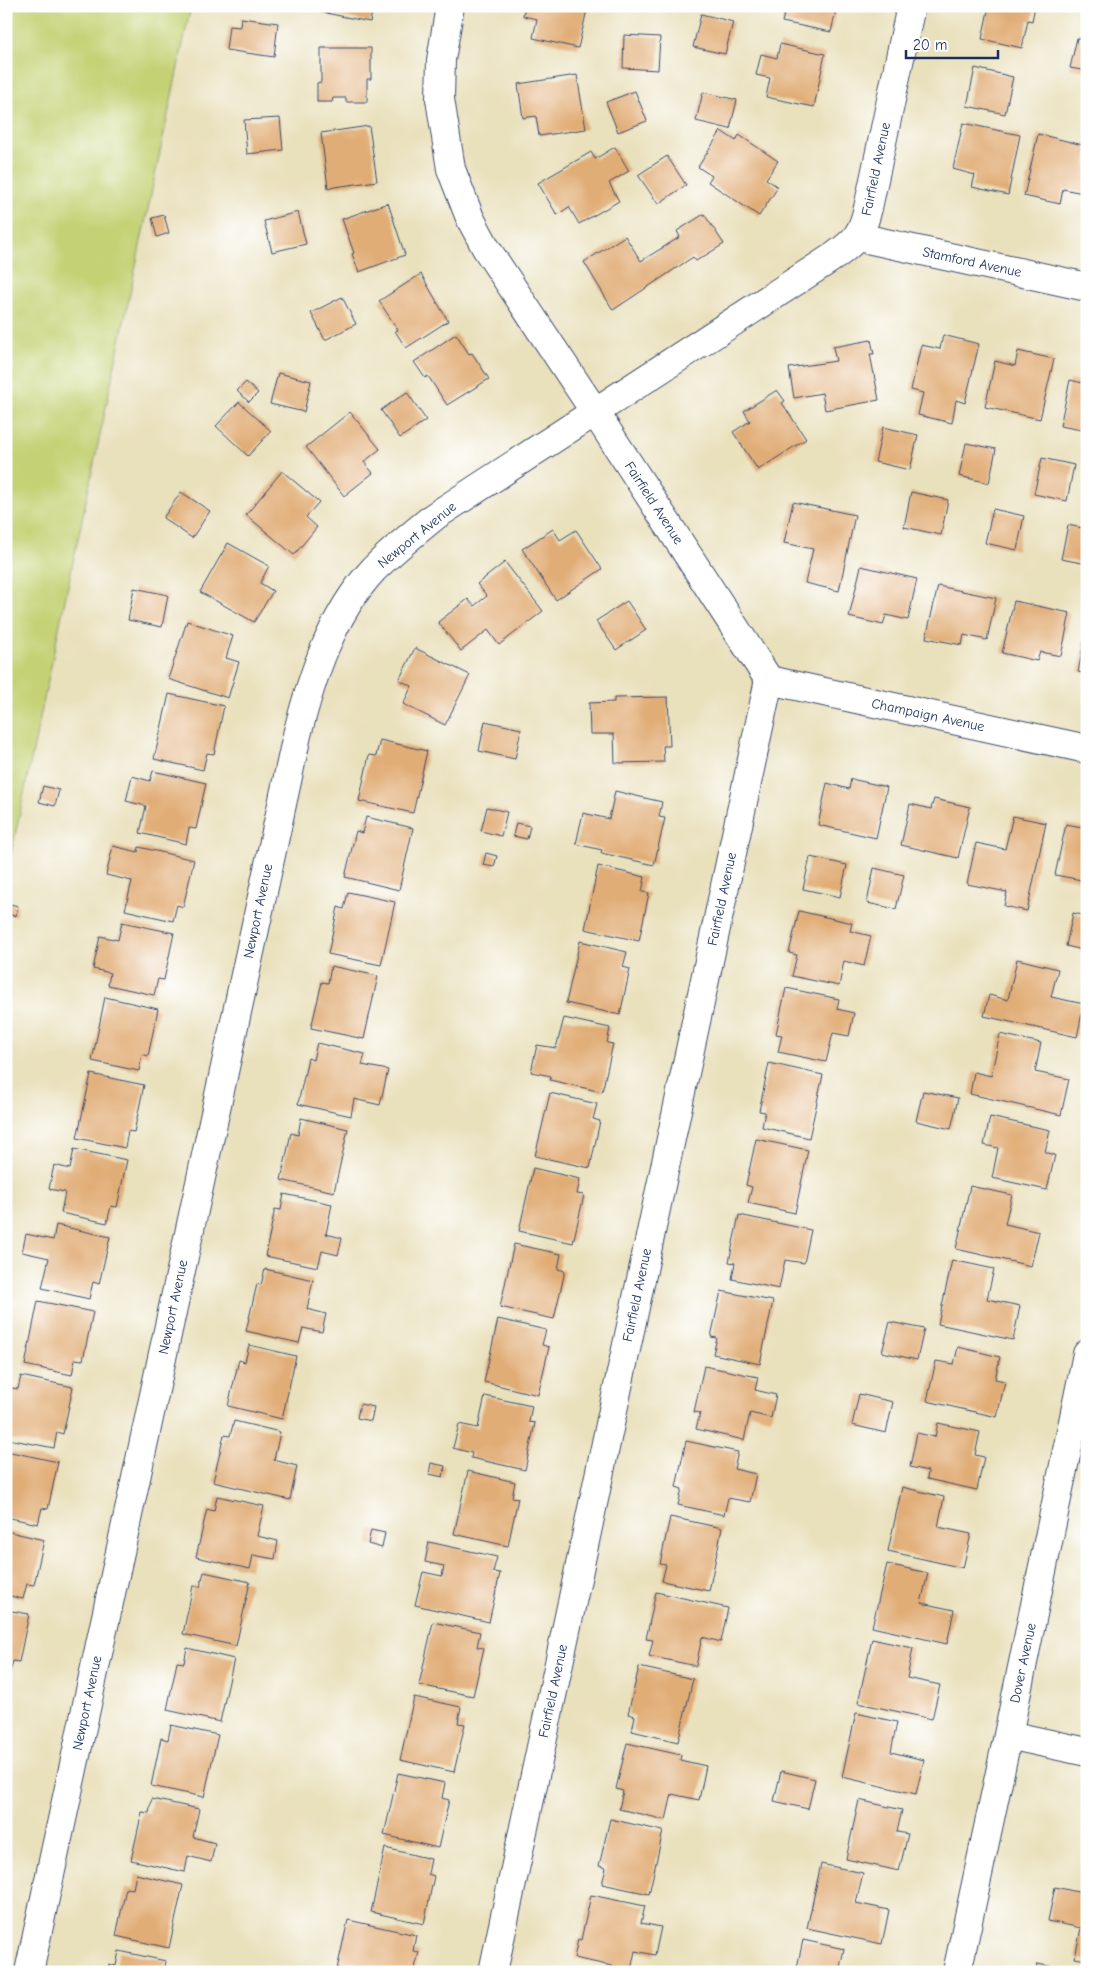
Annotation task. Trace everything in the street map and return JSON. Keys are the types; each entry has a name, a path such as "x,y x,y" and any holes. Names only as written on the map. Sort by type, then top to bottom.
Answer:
{"street":[{"path":"450,6 441,60 440,100 451,169 458,190 486,248 595,412 836,255 858,237"},
{"name":"Fairfield Avenue","path":"858,237 867,213 911,6"},
{"name":"Stamford Avenue","path":"858,237 1087,287"},
{"name":"Fairfield Avenue","path":"492,1972 769,680 595,412"},
{"name":"Newport Avenue","path":"29,1972 296,734 310,686 334,629 352,600 374,570 397,547 435,516 595,412"},
{"name":"Champaign Avenue","path":"769,680 1087,749"},
{"name":"Dover Avenue","path":"957,1972 1087,1354"},
{"path":"1008,1735 1087,1752"}],"green space":[{"path":"6,6 191,6 6,878"}],"building":[{"path":"323,6 373,6 370,22 321,12"},
{"path":"525,6 588,6 578,48 533,38 537,19 523,16"},
{"path":"786,6 837,6 831,32 782,22"},
{"path":"989,6 1035,6 1032,21 1028,20 1022,48 982,39"},
{"path":"701,14 733,22 725,54 693,47"},
{"path":"241,18 278,23 274,57 226,50 229,26 240,27"},
{"path":"624,35 660,37 658,70 623,68"},
{"path":"1077,38 1087,40 1087,71 1070,68"},
{"path":"780,44 825,54 814,107 766,97 770,78 756,75 761,54 777,58"},
{"path":"321,48 371,48 371,79 367,79 367,102 346,102 346,98 333,98 332,102 317,102 317,83 321,82"},
{"path":"975,68 1013,77 1005,114 967,106"},
{"path":"577,75 586,129 539,136 536,116 523,118 518,84"},
{"path":"635,91 647,121 618,132 606,102"},
{"path":"703,92 737,100 730,129 696,121"},
{"path":"280,118 283,150 247,154 244,120"},
{"path":"963,123 1020,135 1008,195 972,187 975,175 953,169"},
{"path":"369,126 377,181 328,188 321,133"},
{"path":"721,131 736,141 739,135 778,161 766,179 778,187 759,216 708,182 712,176 698,167"},
{"path":"1038,134 1087,146 1087,177 1083,193 1063,189 1060,204 1024,196"},
{"path":"615,147 629,171 609,183 619,201 579,224 569,207 557,215 538,183 591,152 595,159"},
{"path":"667,156 686,185 658,204 638,175"},
{"path":"388,203 405,255 359,272 342,219"},
{"path":"298,212 306,244 272,252 264,221"},
{"path":"704,214 724,244 696,261 693,257 613,310 584,262 625,236 641,261 680,237 677,231"},
{"path":"164,215 169,233 157,237 152,218"},
{"path":"421,274 448,321 406,348 395,331 398,330 379,301"},
{"path":"342,297 356,324 325,340 311,313"},
{"path":"456,334 469,354 472,353 489,379 447,405 428,376 425,378 414,362"},
{"path":"943,335 979,344 965,403 956,400 952,423 918,415 923,393 911,390 921,345 940,349"},
{"path":"871,340 874,354 870,354 879,400 825,410 822,393 794,398 789,368 836,361 833,347"},
{"path":"1018,351 1054,359 1040,419 985,407 995,361 1015,366"},
{"path":"278,373 311,381 304,412 270,404"},
{"path":"1070,380 1087,384 1087,431 1060,426"},
{"path":"246,382 258,393 249,402 237,391"},
{"path":"777,390 785,401 782,403 806,439 758,470 733,432 750,421 744,411"},
{"path":"407,392 426,420 400,438 381,410"},
{"path":"239,402 271,431 248,456 216,426"},
{"path":"350,412 380,449 364,462 373,473 344,496 306,447"},
{"path":"883,427 918,435 910,470 875,462"},
{"path":"966,443 996,449 989,483 959,476"},
{"path":"1042,458 1074,465 1067,501 1034,494"},
{"path":"282,471 319,502 306,517 317,527 294,555 246,515"},
{"path":"181,492 210,511 192,538 163,518"},
{"path":"911,492 948,500 941,535 904,527"},
{"path":"793,502 855,515 839,591 805,583 813,549 784,543"},
{"path":"993,509 1024,516 1017,550 985,543"},
{"path":"1068,525 1087,529 1087,564 1061,559"},
{"path":"553,529 560,540 576,530 602,569 556,600 522,549"},
{"path":"228,543 269,566 260,583 273,591 254,622 200,592"},
{"path":"505,562 543,611 499,645 488,630 461,651 438,622 468,599 474,606 487,596 477,584"},
{"path":"861,566 917,579 908,620 886,615 883,625 849,617"},
{"path":"938,586 996,598 987,640 964,635 962,645 926,638"},
{"path":"134,588 168,595 162,627 128,620"},
{"path":"627,601 646,630 616,650 596,621"},
{"path":"1014,601 1070,613 1061,656 1040,652 1037,661 1002,653"},
{"path":"187,621 233,636 226,658 239,662 228,698 168,679"},
{"path":"1087,631 1087,674 1078,672"},
{"path":"415,648 470,675 445,725 403,704 412,686 399,680"},
{"path":"169,694 224,706 214,754 207,753 203,770 154,759"},
{"path":"668,697 670,746 663,746 664,762 615,763 614,734 590,734 589,703 614,702 614,698"},
{"path":"485,721 521,729 515,759 479,751"},
{"path":"380,740 427,751 413,813 359,801 369,755 376,756"},
{"path":"153,771 206,783 196,829 189,828 186,844 140,833 146,806 126,801 132,776 150,781"},
{"path":"851,779 887,787 876,838 818,825 827,783 849,789"},
{"path":"43,786 59,790 55,806 39,802"},
{"path":"615,791 662,802 659,817 665,818 654,865 601,853 602,850 576,844 583,813 609,819"},
{"path":"934,799 970,807 958,858 901,845 910,804 931,809"},
{"path":"487,807 507,812 501,836 481,831"},
{"path":"1013,816 1046,823 1027,911 1004,906 1007,892 967,884 976,843 1005,849"},
{"path":"366,817 413,828 399,890 345,877 356,831 362,833"},
{"path":"516,823 530,826 527,839 513,836"},
{"path":"1066,824 1087,828 1087,881 1055,875"},
{"path":"113,846 138,852 139,847 194,860 183,907 177,905 173,921 125,910 132,881 106,875"},
{"path":"486,853 497,856 494,867 483,865"},
{"path":"810,857 847,865 840,897 803,889"},
{"path":"598,866 645,877 642,892 649,893 639,941 585,929"},
{"path":"874,868 904,875 896,909 867,903"},
{"path":"348,892 395,902 381,965 328,954 338,907 344,909"},
{"path":"6,903 18,906 16,916 6,914"},
{"path":"799,911 852,923 850,931 871,936 864,966 844,961 839,986 792,976 797,955 789,953"},
{"path":"1073,913 1087,916 1087,951 1066,946"},
{"path":"122,922 174,933 164,980 158,979 154,995 108,985 110,973 93,969 100,936 118,940"},
{"path":"580,941 627,952 623,967 630,969 620,1015 566,1003"},
{"path":"1017,959 1058,969 1051,997 1084,1004 1077,1037 984,1016 989,995 1008,1000"},
{"path":"331,966 378,976 364,1039 311,1028 322,982 328,983"},
{"path":"786,988 839,999 837,1009 854,1013 849,1036 833,1033 826,1062 778,1052 782,1035 776,1034"},
{"path":"105,997 158,1009 148,1056 142,1054 139,1071 92,1061"},
{"path":"564,1018 610,1028 607,1043 613,1044 602,1092 550,1080 551,1076 531,1072 537,1045 556,1048"},
{"path":"1000,1034 1041,1043 1035,1072 1069,1079 1061,1115 970,1094 974,1072 991,1076"},
{"path":"317,1043 365,1054 362,1065 388,1070 380,1105 354,1099 351,1116 298,1104 308,1058 313,1060"},
{"path":"769,1063 823,1075 809,1138 762,1127 765,1112 759,1111"},
{"path":"91,1074 144,1085 134,1132 128,1131 125,1148 77,1138"},
{"path":"923,1091 958,1098 951,1129 916,1121"},
{"path":"550,1093 597,1104 593,1119 600,1121 590,1168 535,1156"},
{"path":"990,1117 1050,1130 1045,1152 1055,1155 1047,1190 992,1178 998,1148 984,1145"},
{"path":"301,1118 348,1129 334,1192 281,1180 291,1133 298,1135"},
{"path":"756,1139 808,1150 795,1213 748,1203 752,1187 746,1185"},
{"path":"74,1149 127,1160 117,1207 111,1206 107,1223 61,1213 65,1192 49,1189 54,1165 70,1169"},
{"path":"533,1168 580,1179 577,1194 584,1195 573,1243 519,1231"},
{"path":"970,1186 1012,1195 1005,1224 1039,1232 1031,1266 956,1249"},
{"path":"284,1194 332,1204 326,1234 342,1238 338,1255 322,1251 318,1267 265,1256 275,1209 281,1210"},
{"path":"739,1215 811,1230 804,1263 785,1260 779,1289 732,1279 735,1263 729,1262"},
{"path":"56,1225 110,1237 99,1284 93,1282 89,1299 42,1288 49,1258 22,1252 26,1234 53,1240"},
{"path":"514,1244 561,1254 558,1269 565,1271 554,1319 500,1307"},
{"path":"952,1260 994,1269 987,1299 1020,1306 1013,1340 938,1324"},
{"path":"265,1269 313,1280 307,1309 326,1314 322,1332 303,1328 299,1343 246,1331 257,1284 261,1285"},
{"path":"721,1291 773,1301 760,1364 713,1354 717,1338 711,1337"},
{"path":"38,1301 93,1312 83,1360 75,1359 72,1375 25,1365"},
{"path":"498,1319 546,1330 542,1345 549,1347 538,1395 484,1382"},
{"path":"890,1322 924,1329 917,1360 882,1352"},
{"path":"249,1345 296,1356 282,1419 228,1406 239,1360 245,1362"},
{"path":"958,1347 1000,1357 995,1379 1005,1381 997,1417 927,1401 936,1361 954,1364"},
{"path":"704,1366 758,1377 755,1390 776,1395 771,1418 750,1413 744,1440 696,1429 700,1413 694,1412"},
{"path":"21,1376 73,1387 63,1434 57,1432 54,1448 8,1439 11,1422 6,1421 6,1387 18,1389"},
{"path":"859,1394 893,1402 886,1433 852,1425"},
{"path":"485,1396 532,1406 529,1422 535,1423 525,1470 471,1458 472,1453 453,1448 459,1424 478,1428"},
{"path":"360,1404 374,1407 371,1421 357,1418"},
{"path":"234,1421 280,1432 274,1460 297,1466 290,1500 213,1482 224,1435 230,1436"},
{"path":"938,1423 980,1432 975,1455 984,1457 977,1490 927,1479 928,1471 910,1467 917,1433 935,1437"},
{"path":"686,1441 738,1452 734,1469 756,1474 750,1502 728,1498 724,1515 678,1505 682,1489 676,1487"},
{"path":"6,1451 58,1462 48,1509 42,1508 38,1524 6,1517"},
{"path":"431,1463 445,1466 443,1477 429,1474"},
{"path":"468,1471 515,1482 512,1497 518,1498 508,1546 454,1534"},
{"path":"902,1487 944,1497 938,1527 971,1534 963,1568 888,1551"},
{"path":"217,1496 264,1506 257,1536 278,1541 275,1559 253,1555 250,1569 196,1557 207,1509 214,1511"},
{"path":"670,1517 722,1528 709,1591 662,1581 666,1565 660,1564"},
{"path":"371,1530 385,1533 382,1548 368,1544"},
{"path":"6,1531 44,1540 34,1585 27,1584 23,1599 6,1595"},
{"path":"429,1542 497,1557 493,1572 500,1573 489,1622 415,1605 423,1572 442,1576 444,1566 425,1562"},
{"path":"887,1564 928,1573 921,1603 954,1610 947,1644 872,1627"},
{"path":"204,1572 250,1582 236,1646 183,1634 193,1586 200,1587"},
{"path":"656,1592 728,1608 721,1642 702,1637 696,1666 649,1656 653,1640 646,1639"},
{"path":"6,1610 29,1614 19,1662 13,1661 9,1676 6,1675"},
{"path":"433,1622 480,1632 477,1647 484,1648 473,1696 419,1685"},
{"path":"872,1639 913,1648 907,1678 940,1685 932,1719 858,1703"},
{"path":"187,1648 234,1659 220,1722 167,1710 177,1662 184,1663"},
{"path":"639,1667 693,1679 678,1742 632,1731 635,1716 628,1714"},
{"path":"414,1697 461,1707 458,1723 465,1724 454,1772 400,1760"},
{"path":"856,1713 897,1722 891,1752 924,1760 916,1794 842,1777"},
{"path":"171,1725 218,1735 204,1797 151,1786 161,1738 168,1740"},
{"path":"627,1743 681,1755 680,1760 706,1766 699,1800 672,1794 666,1820 619,1809 623,1791 616,1789"},
{"path":"781,1771 815,1779 808,1809 774,1801"},
{"path":"398,1773 445,1783 442,1798 449,1800 438,1848 384,1835"},
{"path":"152,1799 199,1809 193,1837 215,1843 211,1862 188,1856 185,1872 131,1860 142,1812 149,1813"},
{"path":"859,1800 902,1810 897,1832 908,1834 899,1871 846,1859"},
{"path":"610,1819 663,1831 649,1894 602,1884 606,1868 599,1866"},
{"path":"385,1848 431,1859 428,1874 434,1876 424,1924 371,1912"},
{"path":"821,1864 863,1873 856,1903 889,1910 882,1944 807,1928"},
{"path":"136,1874 183,1885 169,1948 116,1936 126,1888 133,1889"},
{"path":"1055,1887 1087,1894 1087,1960 1075,1958 1081,1928 1048,1921"},
{"path":"591,1895 645,1906 641,1923 661,1927 655,1955 635,1951 631,1970 574,1958 578,1939 581,1940"},
{"path":"348,1920 416,1935 413,1951 419,1952 414,1972 353,1972 337,1969"},
{"path":"803,1940 844,1949 839,1972 796,1972"},
{"path":"119,1951 166,1961 164,1972 107,1972 109,1964 116,1966"},
{"path":"1038,1964 1070,1971 1070,1972 1036,1972"}]}
